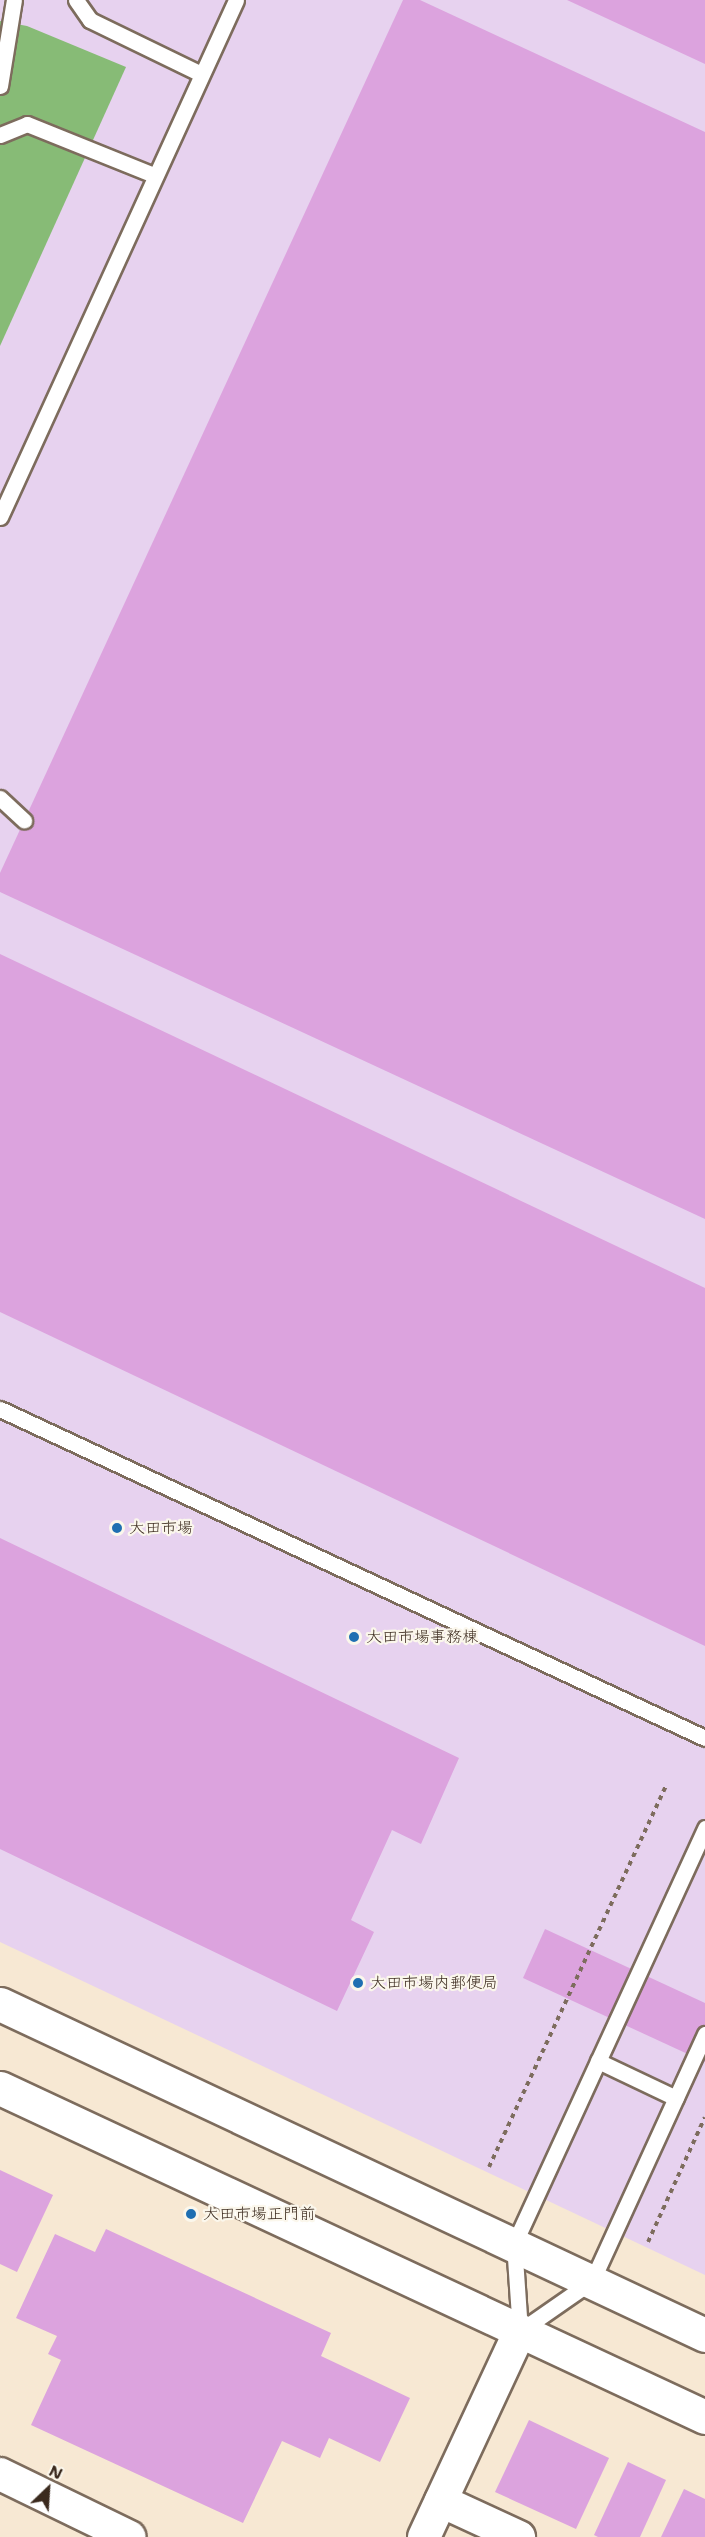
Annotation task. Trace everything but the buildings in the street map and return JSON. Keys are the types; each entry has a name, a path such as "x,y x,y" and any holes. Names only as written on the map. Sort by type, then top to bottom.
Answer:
{"street":[{"path":"0,2004 705,2335"},
{"path":"0,2088 705,2417"},
{"path":"424,2537 520,2331"},
{"path":"0,2474 130,2537"},
{"path":"441,2500 519,2537"}],"lane":[{"path":"0,86 14,0"},
{"path":"76,0 90,20 201,74"},
{"path":"0,517 154,175 236,0"},
{"path":"0,135 27,124 154,175"},
{"path":"0,798 24,820"},
{"path":"0,1409 705,1738"},
{"path":"520,2331 514,2244 705,1828"},
{"path":"520,2331 592,2281 705,2034"},
{"path":"598,2061 676,2097"}],"path":[{"path":"489,2167 666,1786"},
{"path":"648,2242 705,2117"}],"shaded area":[{"path":"0,0 705,0 705,2275 0,1942"}],"green space":[{"path":"0,21 27,26 126,67 0,346"}],"place":[{"name":"大田市場","path":"117,1528"},
{"name":"大田市場事務棟","path":"354,1637"},
{"name":"大田市場内郵便局","path":"358,1983"},
{"name":"大田市場正門前","path":"191,2214"}]}
